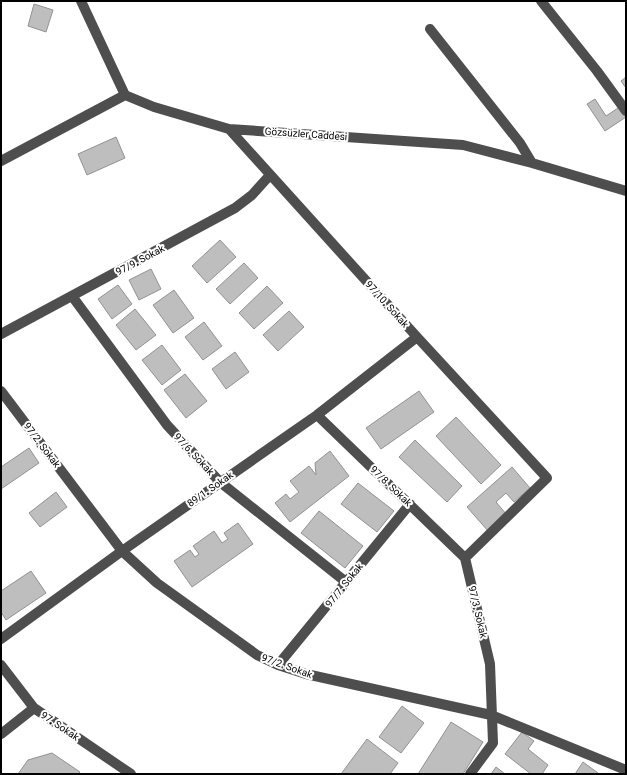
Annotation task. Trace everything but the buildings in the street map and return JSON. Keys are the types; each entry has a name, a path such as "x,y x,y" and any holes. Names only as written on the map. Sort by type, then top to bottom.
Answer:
{"street":[{"path":"1,161 125,95 81,1"},
{"path":"541,1 597,71 626,111"},
{"path":"430,29 520,143 532,163"},
{"name":"Gözsüzler Caddesi","path":"125,95 154,107 229,129 463,145 532,163 626,191"},
{"name":"97/10. Sokak","path":"229,129 547,478 465,558"},
{"name":"97/9. Sokak","path":"1,334 235,208 252,196 270,175"},
{"name":"97/6. Sokak","path":"72,296 167,425 220,482 346,582"},
{"name":"89/1. Sokak","path":"1,639 122,551 317,415 417,337"},
{"name":"97/2. Sokak","path":"1,391 122,551 158,583 257,655 278,665 306,674 491,715 626,770"},
{"name":"97/8. Sokak","path":"317,415 465,558"},
{"name":"97/7. Sokak","path":"278,665 410,504"},
{"name":"97/3. Sokak","path":"465,558 490,664 493,743 470,774"},
{"name":"97. Sokak","path":"1,665 34,708 131,774"},
{"path":"1,734 34,708"}]}
